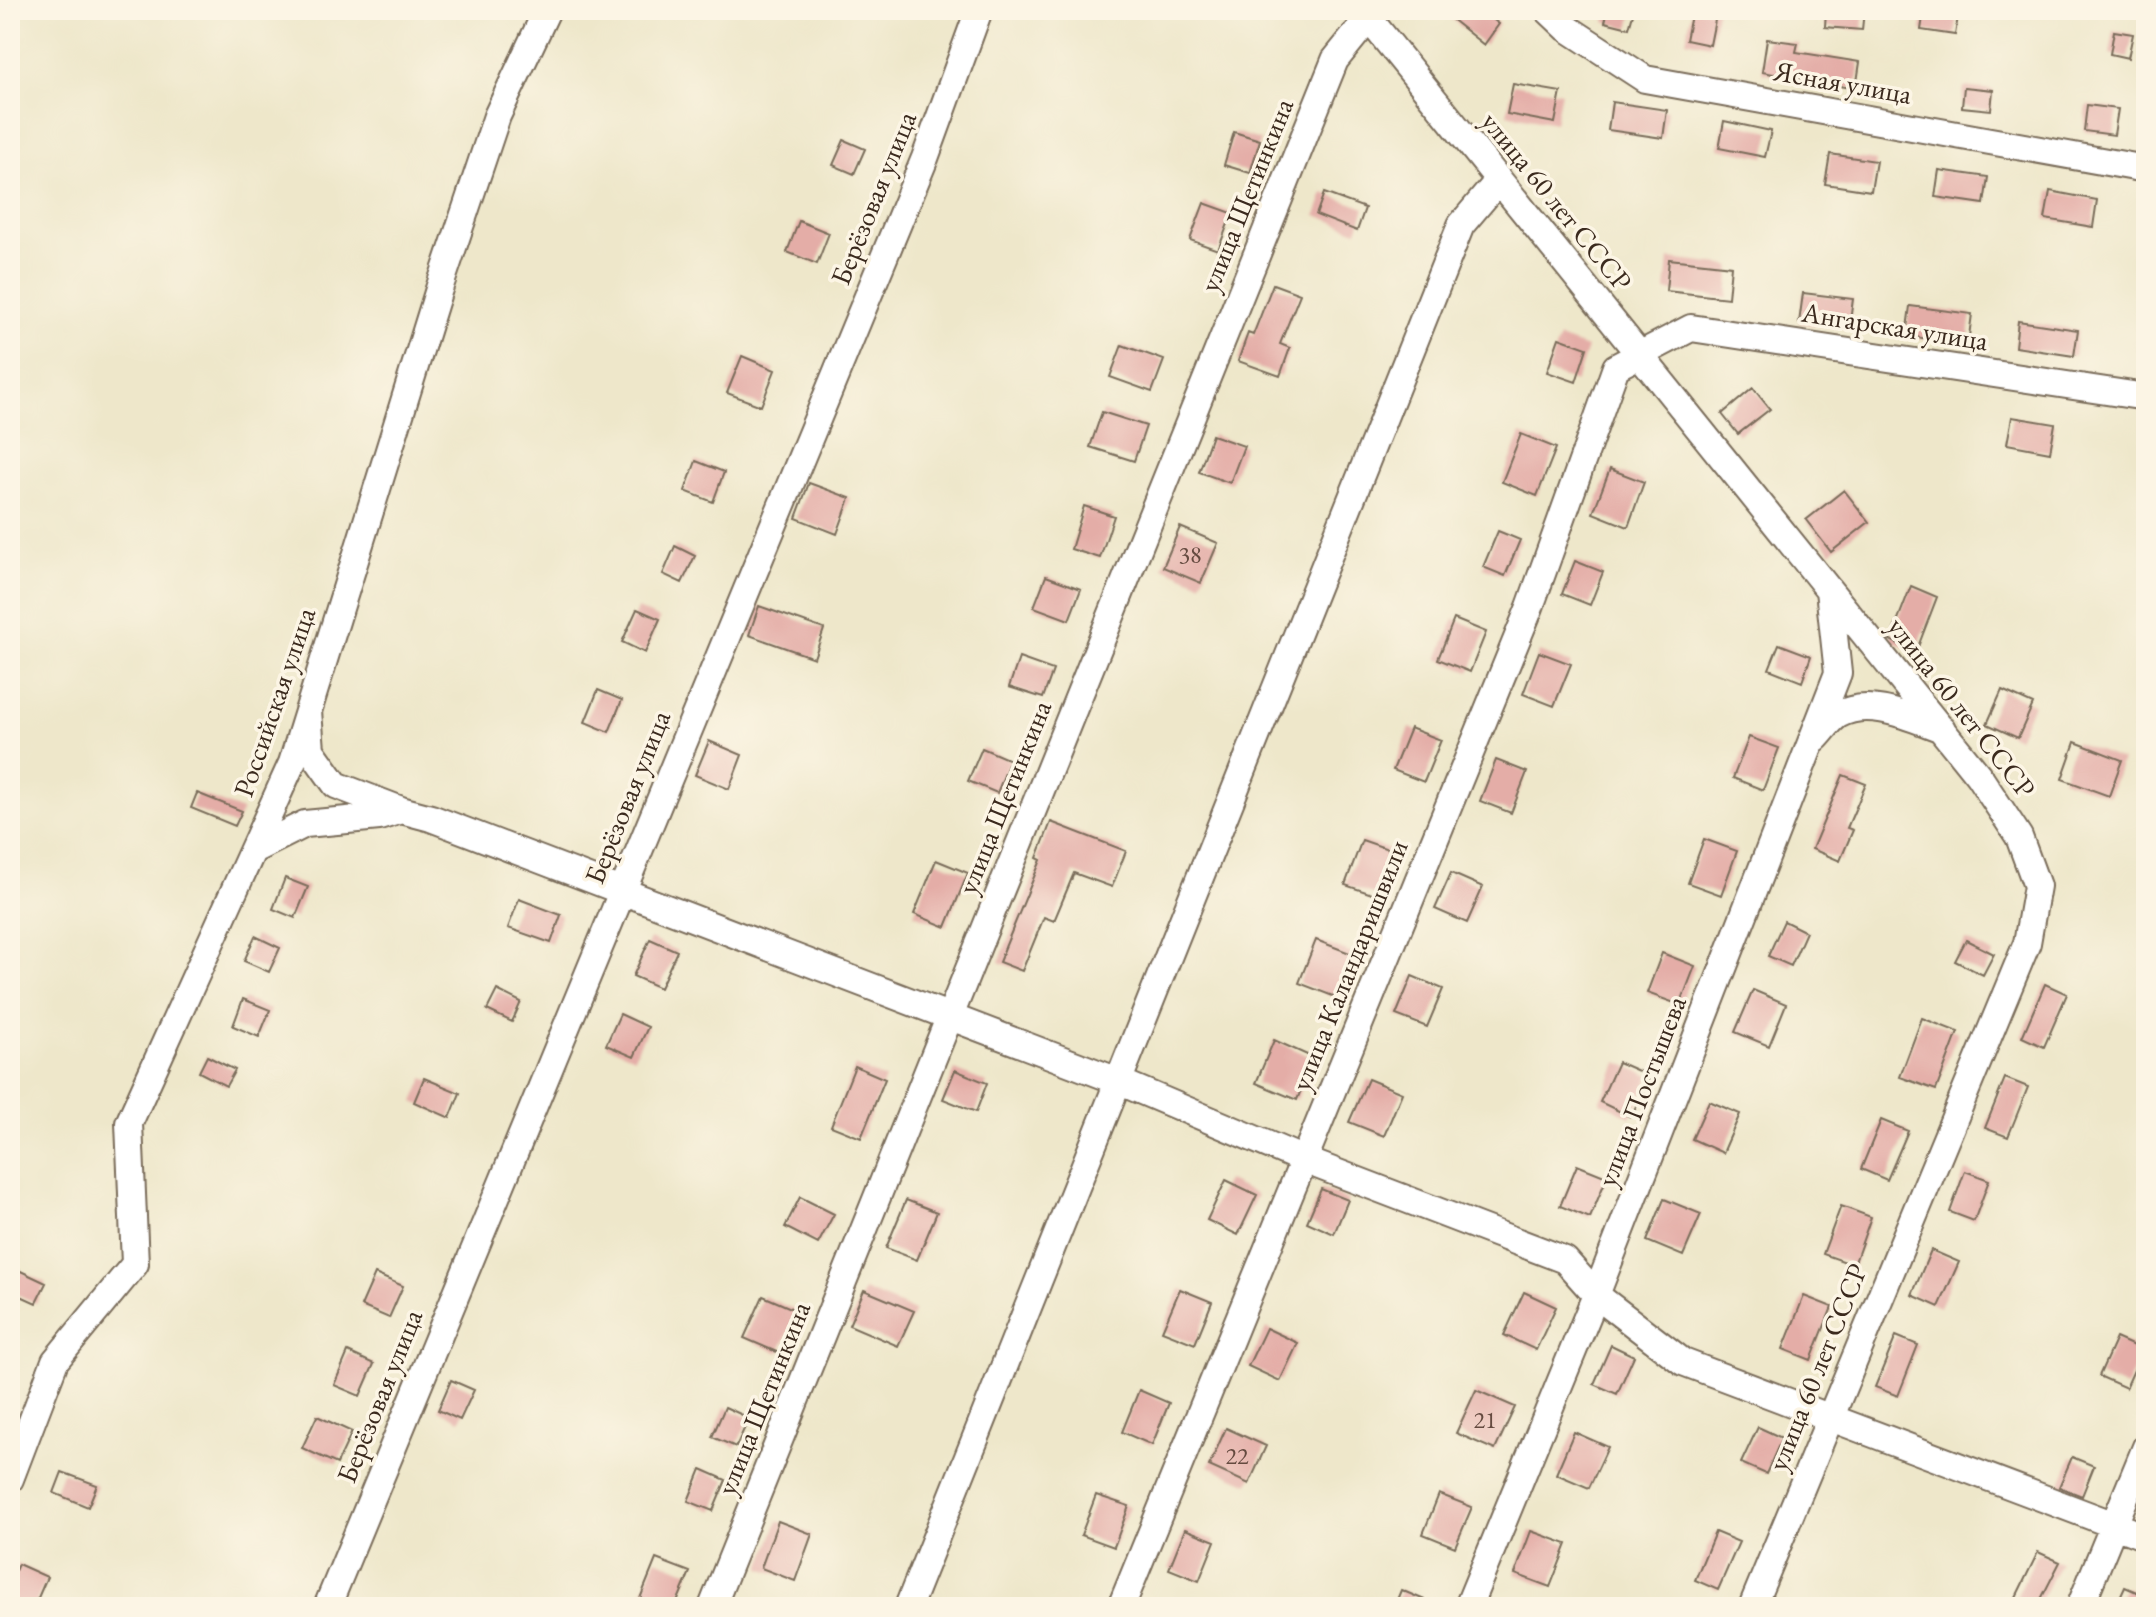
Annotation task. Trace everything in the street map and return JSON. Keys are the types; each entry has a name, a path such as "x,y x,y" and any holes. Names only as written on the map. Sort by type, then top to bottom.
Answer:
{"street":[{"name":"Российская улица","path":"10,1479 55,1361 135,1264 129,1123 292,763 439,289 497,116 547,10"},
{"name":"Берёзовая улица","path":"327,1607 925,158 979,10"},
{"name":"Ясная улица","path":"1548,10 1567,28 1645,79 2146,169"},
{"name":"улица 60 лет СССР","path":"1365,14 1978,775 2019,837 2037,886 2027,943 1752,1607"},
{"name":"улица Щетинкина","path":"712,1607 1335,60 1365,14"},
{"path":"908,1607 1461,225 1499,180"},
{"name":"Ангарская улица","path":"1639,353 1691,328 2146,397"},
{"name":"улица Каландаришвили","path":"1121,1607 1530,607 1616,367 1639,353"},
{"name":"улица Постышева","path":"1468,1607 1596,1295 1838,673 1829,590"},
{"path":"1810,744 1838,715 1870,707 1942,729"},
{"path":"308,711 311,750 336,785 431,818 1118,1081 1304,1160 1565,1260 1596,1295 1683,1362 2146,1537"},
{"path":"253,850 305,824 379,817 401,810"},
{"path":"2080,1607 2146,1447"}],"building":[{"path":"1440,10 1481,10 1499,24 1484,45"},
{"path":"1608,10 1634,10 1629,28 1605,22"},
{"path":"1692,10 1717,10 1710,45 1686,40"},
{"path":"1826,10 1864,10 1862,30 1825,27"},
{"path":"1924,10 1959,10 1955,35 1921,30"},
{"path":"2114,31 2133,34 2128,58 2110,54"},
{"path":"1767,39 1798,43 1796,52 1860,62 1856,89 1762,72"},
{"path":"1513,84 1561,92 1555,123 1507,114"},
{"path":"1964,87 1993,90 1991,110 1962,107"},
{"path":"1612,102 1667,110 1663,138 1608,130"},
{"path":"2087,105 2118,109 2114,135 2084,131"},
{"path":"1724,121 1771,131 1765,157 1719,148"},
{"path":"1234,132 1260,140 1250,173 1224,165"},
{"path":"844,140 865,149 854,174 833,165"},
{"path":"1830,154 1876,161 1871,191 1825,184"},
{"path":"1939,170 1988,177 1984,204 1935,197"},
{"path":"2050,191 2097,200 2093,227 2045,219"},
{"path":"1324,193 1365,208 1357,231 1316,215"},
{"path":"1204,203 1232,213 1218,250 1190,240"},
{"path":"799,221 829,233 817,264 787,252"},
{"path":"1669,259 1731,266 1728,298 1666,291"},
{"path":"1273,284 1300,294 1280,344 1290,348 1280,376 1238,361 1248,333 1253,335"},
{"path":"1803,293 1853,299 1849,329 1799,323"},
{"path":"1910,306 1972,314 1968,344 1906,336"},
{"path":"2018,321 2078,330 2074,356 2015,347"},
{"path":"1559,338 1587,348 1576,382 1547,372"},
{"path":"1122,345 1164,360 1152,392 1110,377"},
{"path":"742,356 775,370 761,406 727,393"},
{"path":"1753,388 1770,409 1738,434 1722,414"},
{"path":"1102,412 1146,426 1134,461 1090,447"},
{"path":"2012,417 2055,424 2050,452 2007,444"},
{"path":"1521,434 1556,448 1537,496 1502,482"},
{"path":"1212,435 1244,446 1230,483 1199,472"},
{"path":"696,461 724,472 713,502 685,491"},
{"path":"1610,469 1644,482 1628,527 1593,513"},
{"path":"809,483 850,498 837,534 796,518"},
{"path":"1844,490 1869,522 1831,552 1806,520"},
{"path":"1084,506 1114,516 1100,558 1071,549"},
{"path":"1180,527 1218,543 1201,583 1163,567"},
{"path":"1498,531 1520,540 1505,576 1483,567"},
{"path":"675,546 695,556 682,583 663,574"},
{"path":"1575,561 1603,572 1590,605 1562,594"},
{"path":"1046,576 1081,589 1069,620 1034,607"},
{"path":"1911,586 1937,597 1916,652 1890,640"},
{"path":"759,606 824,629 814,658 749,635"},
{"path":"637,609 660,619 645,653 622,642"},
{"path":"1454,619 1486,632 1470,672 1438,659"},
{"path":"1779,644 1811,656 1802,682 1769,669"},
{"path":"1539,652 1571,664 1554,706 1523,694"},
{"path":"1019,658 1053,670 1043,698 1009,687"},
{"path":"598,690 622,700 609,732 585,722"},
{"path":"2002,690 2033,704 2018,738 1987,724"},
{"path":"1410,728 1441,740 1424,782 1393,770"},
{"path":"1749,737 1779,748 1763,790 1733,778"},
{"path":"709,741 742,755 729,789 695,775"},
{"path":"2075,742 2122,760 2109,796 2062,779"},
{"path":"982,748 1010,760 997,793 968,781"},
{"path":"1496,760 1527,772 1511,813 1480,801"},
{"path":"1843,775 1866,784 1847,828 1853,830 1840,861 1812,849"},
{"path":"197,793 242,811 235,826 191,808"},
{"path":"1051,822 1126,851 1112,887 1074,873 1054,921 1044,917 1022,971 999,962 1041,860 1037,858"},
{"path":"1704,839 1737,851 1721,895 1688,883"},
{"path":"1362,840 1391,850 1375,895 1345,885"},
{"path":"936,860 968,873 946,927 914,914"},
{"path":"1451,873 1483,887 1467,923 1435,909"},
{"path":"285,878 308,887 295,918 273,909"},
{"path":"519,899 561,915 551,943 508,928"},
{"path":"1784,921 1806,932 1791,966 1768,956"},
{"path":"255,936 280,948 269,972 244,961"},
{"path":"650,939 677,951 660,988 633,976"},
{"path":"1316,940 1355,955 1338,998 1299,983"},
{"path":"1966,940 1994,954 1983,975 1955,961"},
{"path":"1662,953 1695,966 1680,1005 1647,993"},
{"path":"1412,976 1443,989 1427,1027 1396,1015"},
{"path":"2045,984 2067,994 2044,1047 2022,1037"},
{"path":"497,990 521,1002 512,1022 487,1010"},
{"path":"1753,990 1786,1004 1769,1046 1735,1032"},
{"path":"243,999 270,1010 259,1037 233,1026"},
{"path":"620,1014 648,1027 634,1057 606,1045"},
{"path":"1922,1018 1958,1032 1936,1090 1900,1077"},
{"path":"1274,1040 1314,1058 1297,1100 1256,1083"},
{"path":"207,1056 235,1070 226,1086 199,1072"},
{"path":"1618,1062 1650,1076 1631,1117 1600,1102"},
{"path":"855,1066 885,1079 861,1138 831,1126"},
{"path":"955,1070 987,1083 976,1112 943,1099"},
{"path":"424,1078 460,1093 450,1118 414,1102"},
{"path":"2005,1078 2028,1087 2008,1137 1985,1128"},
{"path":"1368,1079 1402,1093 1384,1136 1349,1122"},
{"path":"1709,1101 1740,1114 1723,1153 1692,1139"},
{"path":"1881,1120 1908,1131 1887,1180 1861,1169"},
{"path":"1577,1165 1607,1177 1590,1218 1560,1206"},
{"path":"1965,1171 1989,1180 1974,1221 1950,1212"},
{"path":"1226,1180 1257,1195 1238,1235 1207,1220"},
{"path":"1321,1189 1348,1200 1334,1234 1307,1222"},
{"path":"800,1197 834,1214 818,1244 785,1227"},
{"path":"1664,1199 1701,1214 1683,1256 1647,1241"},
{"path":"906,1200 937,1212 917,1260 886,1248"},
{"path":"1841,1206 1871,1217 1854,1265 1823,1254"},
{"path":"1931,1250 1959,1262 1939,1307 1912,1295"},
{"path":"10,1266 46,1283 36,1303 10,1291"},
{"path":"375,1274 403,1286 389,1318 361,1306"},
{"path":"1180,1289 1212,1302 1195,1344 1162,1331"},
{"path":"864,1290 914,1311 898,1346 849,1325"},
{"path":"1524,1292 1556,1307 1536,1350 1504,1335"},
{"path":"763,1296 798,1311 779,1353 744,1338"},
{"path":"1804,1296 1832,1307 1811,1360 1783,1349"},
{"path":"1266,1328 1298,1343 1280,1381 1248,1366"},
{"path":"1896,1336 1918,1345 1898,1396 1875,1387"},
{"path":"2116,1338 2143,1350 2126,1388 2099,1376"},
{"path":"1611,1345 1634,1356 1617,1394 1594,1384"},
{"path":"348,1352 374,1364 360,1396 334,1385"},
{"path":"451,1380 474,1390 460,1420 438,1410"},
{"path":"1139,1390 1169,1403 1152,1445 1122,1432"},
{"path":"1476,1390 1515,1407 1495,1450 1456,1433"},
{"path":"725,1407 749,1418 736,1447 712,1437"},
{"path":"317,1416 352,1432 337,1464 302,1448"},
{"path":"1758,1427 1782,1438 1766,1474 1741,1463"},
{"path":"1226,1428 1266,1446 1249,1484 1209,1466"},
{"path":"1574,1432 1608,1447 1589,1488 1556,1474"},
{"path":"2072,1457 2094,1466 2082,1496 2059,1487"},
{"path":"701,1469 726,1480 713,1511 688,1501"},
{"path":"62,1472 97,1485 88,1507 54,1493"},
{"path":"1439,1494 1472,1507 1455,1547 1423,1534"},
{"path":"1096,1495 1129,1506 1114,1547 1081,1535"},
{"path":"778,1521 812,1534 795,1581 761,1568"},
{"path":"1185,1529 1215,1541 1199,1581 1169,1569"},
{"path":"1531,1531 1567,1544 1550,1587 1515,1574"},
{"path":"1715,1532 1739,1542 1718,1590 1695,1580"},
{"path":"2038,1552 2060,1562 2037,1607 2016,1597"},
{"path":"656,1559 690,1572 675,1607 652,1607 639,1601"},
{"path":"18,1564 47,1577 34,1607 10,1600 10,1582"},
{"path":"2125,1587 2146,1596 2142,1607 2116,1607"},
{"path":"1401,1590 1441,1607 1394,1607"}]}
